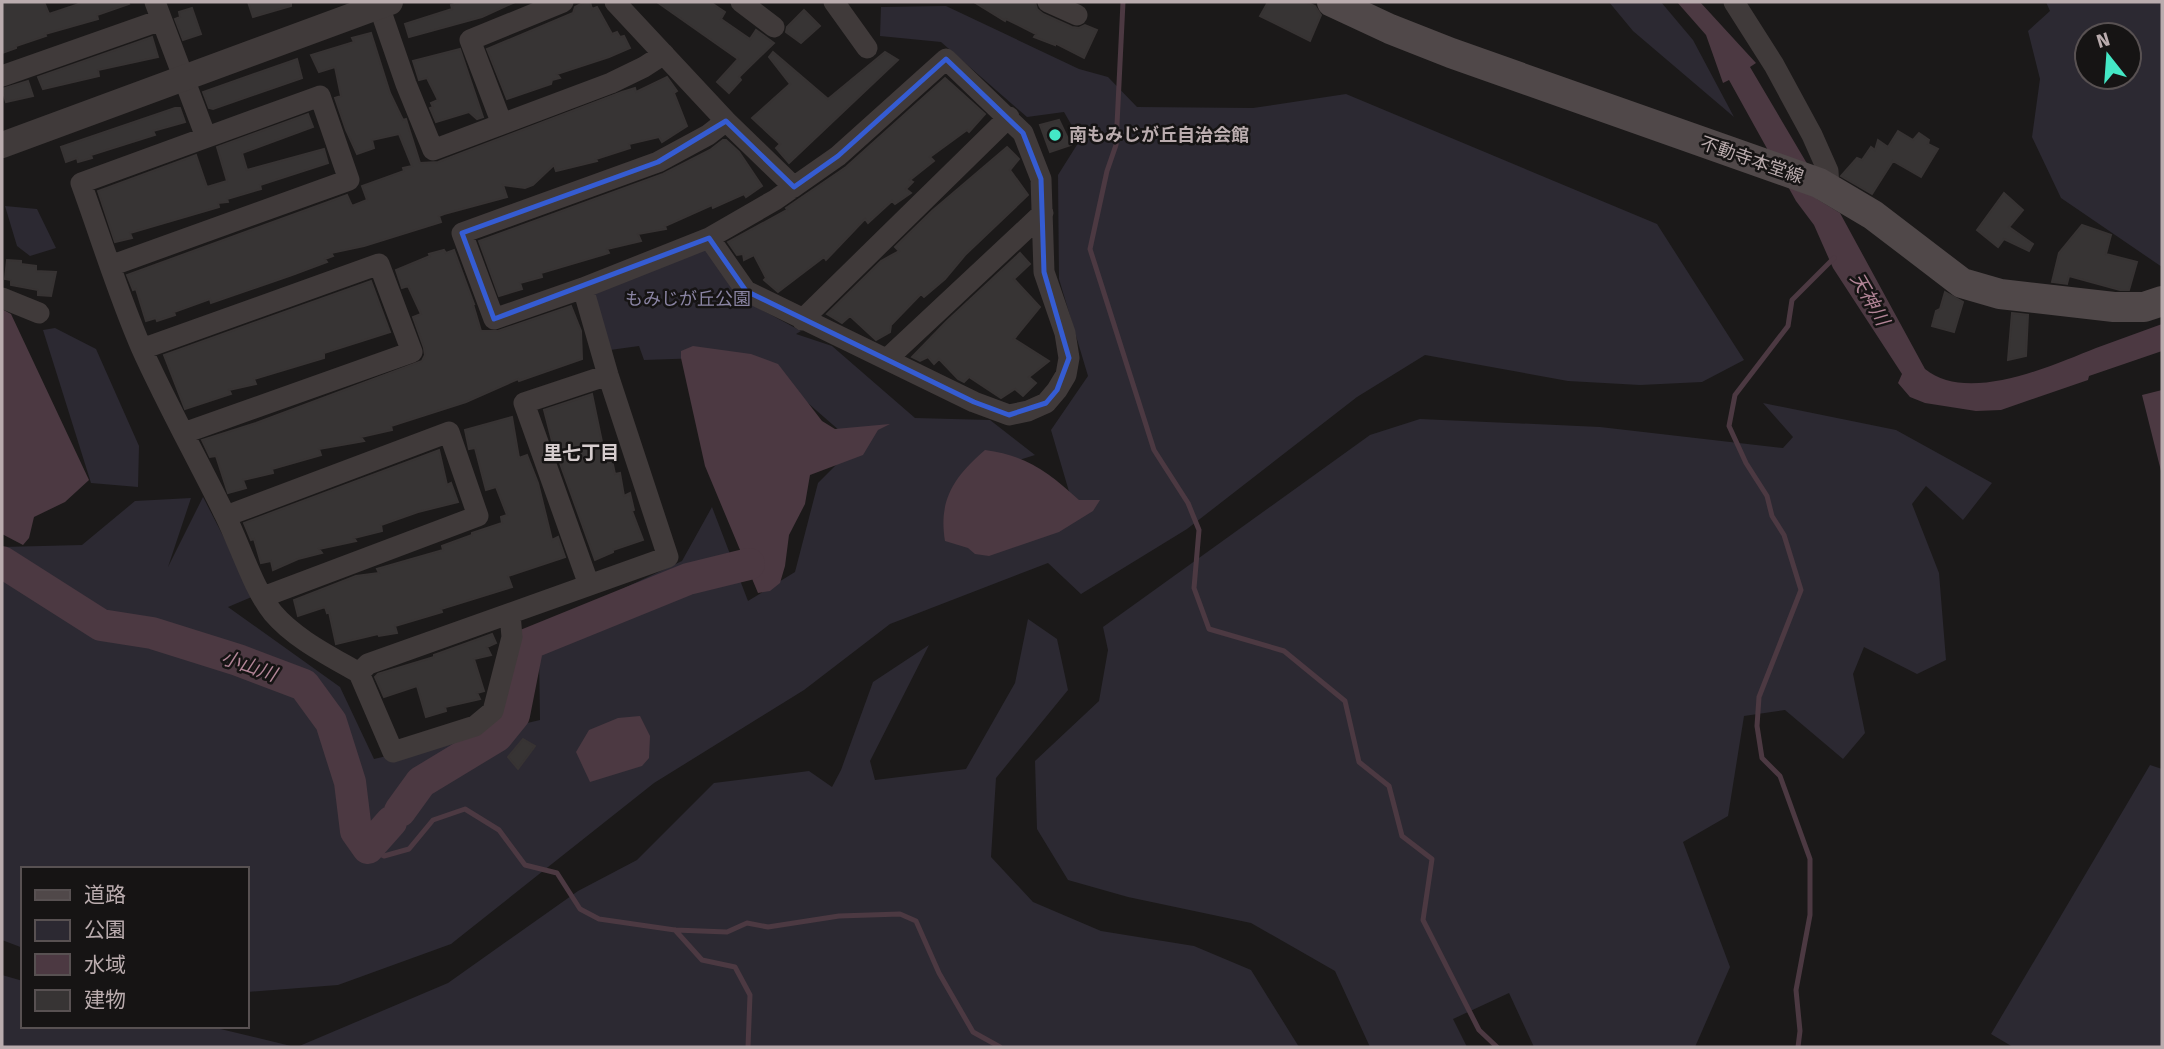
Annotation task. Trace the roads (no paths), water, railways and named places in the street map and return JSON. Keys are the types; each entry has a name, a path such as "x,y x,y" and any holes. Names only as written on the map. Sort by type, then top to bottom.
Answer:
{"main road":[{"name":"不動寺本堂線","path":"1332,2 1451,53 1824,186 1873,215 1962,283 1980,289 2114,307 2144,307 2162,301"}],"street":[{"path":"502,124 470,40 563,2"},
{"path":"615,2 726,121 794,187"},
{"path":"741,2 774,27"},
{"path":"834,2 867,48"},
{"path":"1048,2 1077,15"},
{"path":"1734,2 1774,65 1812,135 1828,171 1824,186"},
{"path":"2,145 385,4 407,84 433,150 611,83 664,54"},
{"path":"2,76 158,11 206,137"},
{"path":"709,238 746,291 974,402 1009,415 1028,411 1046,403 1066,375 1069,358 1065,333 1044,272 1041,180 1023,133 946,58 838,156 794,187 709,238 583,288 494,319 462,233 658,162 709,135 726,121"},
{"path":"110,266 349,180 320,96 81,183 119,292 142,349 226,516 263,597 272,612 285,625 359,673 393,752 475,726 493,711 512,637 510,614"},
{"path":"802,320 1009,117"},
{"path":"887,359 1043,213"},
{"path":"142,349 379,264 412,352 184,433"},
{"path":"359,673 368,664 668,557 608,375 583,288"},
{"path":"2,298 39,313"},
{"path":"589,585 524,404 608,375"},
{"path":"226,516 450,432 478,516 263,597"}],"water":[{"name":"天神川","path":"1677,2 1700,2 1756,63 1750,67 1812,172 1817,199 1840,213 1925,369 1943,379 1963,383 2009,378 2056,364 2162,324 2162,351 2001,410 1976,411 1925,403 1910,397 1898,383 1902,374 1833,268 1814,225 1796,201 1729,80 1723,83 1706,35"},
{"path":"2,309 11,314 89,480 65,502 34,517 29,538 23,545 2,534"},
{"path":"693,346 751,354 778,364 822,421 835,429 890,424 878,430 863,455 810,475 805,504 789,535 780,583 770,591 758,593 705,466 681,358 681,351"},
{"path":"2162,390 2162,475 2142,395"},
{"path":"985,450 1025,461 1057,481 1079,500 1100,500 1093,511 1059,532 989,556 975,554 968,548 945,541 944,513 951,490 965,469"},
{"path":"640,716 650,736 649,758 642,766 590,782 576,752 589,730 618,718"}],"waterway":[{"path":"1123,2 1116,145 1107,171 1090,249 1154,450 1188,503 1199,530 1194,588 1209,629 1284,651 1345,701 1359,762 1389,786 1402,836 1432,859 1423,920 1479,1030 1497,1047"},
{"path":"1798,1047 1800,1031 1796,990 1810,915 1810,859 1780,776 1762,758 1757,726 1759,697 1801,590 1784,535 1772,516 1767,496 1746,463 1729,426 1735,395 1788,326 1792,300 1834,258"},
{"name":"小山川","path":"2,562 101,625 152,633 238,660 304,685 331,722 350,782 356,831 368,848 391,822"},
{"name":"小山川","path":"400,811 421,782 497,736 514,715 528,644 688,579 749,564"},
{"path":"368,848 384,856 409,849 433,820 465,809 499,830 525,865 557,873 580,909 599,919 675,930 727,932 747,923 768,927 839,916 900,914 916,921 939,973 973,1032 1000,1047"},
{"path":"675,930 702,960 735,967 750,995 748,1047"}],"place":[{"name":"南もみじが丘自治会館","path":"1055,135"}],"district":[{"name":"里七丁目","path":"581,452"}],"park label":[{"name":"もみじが丘公園","path":"688,299"}]}
